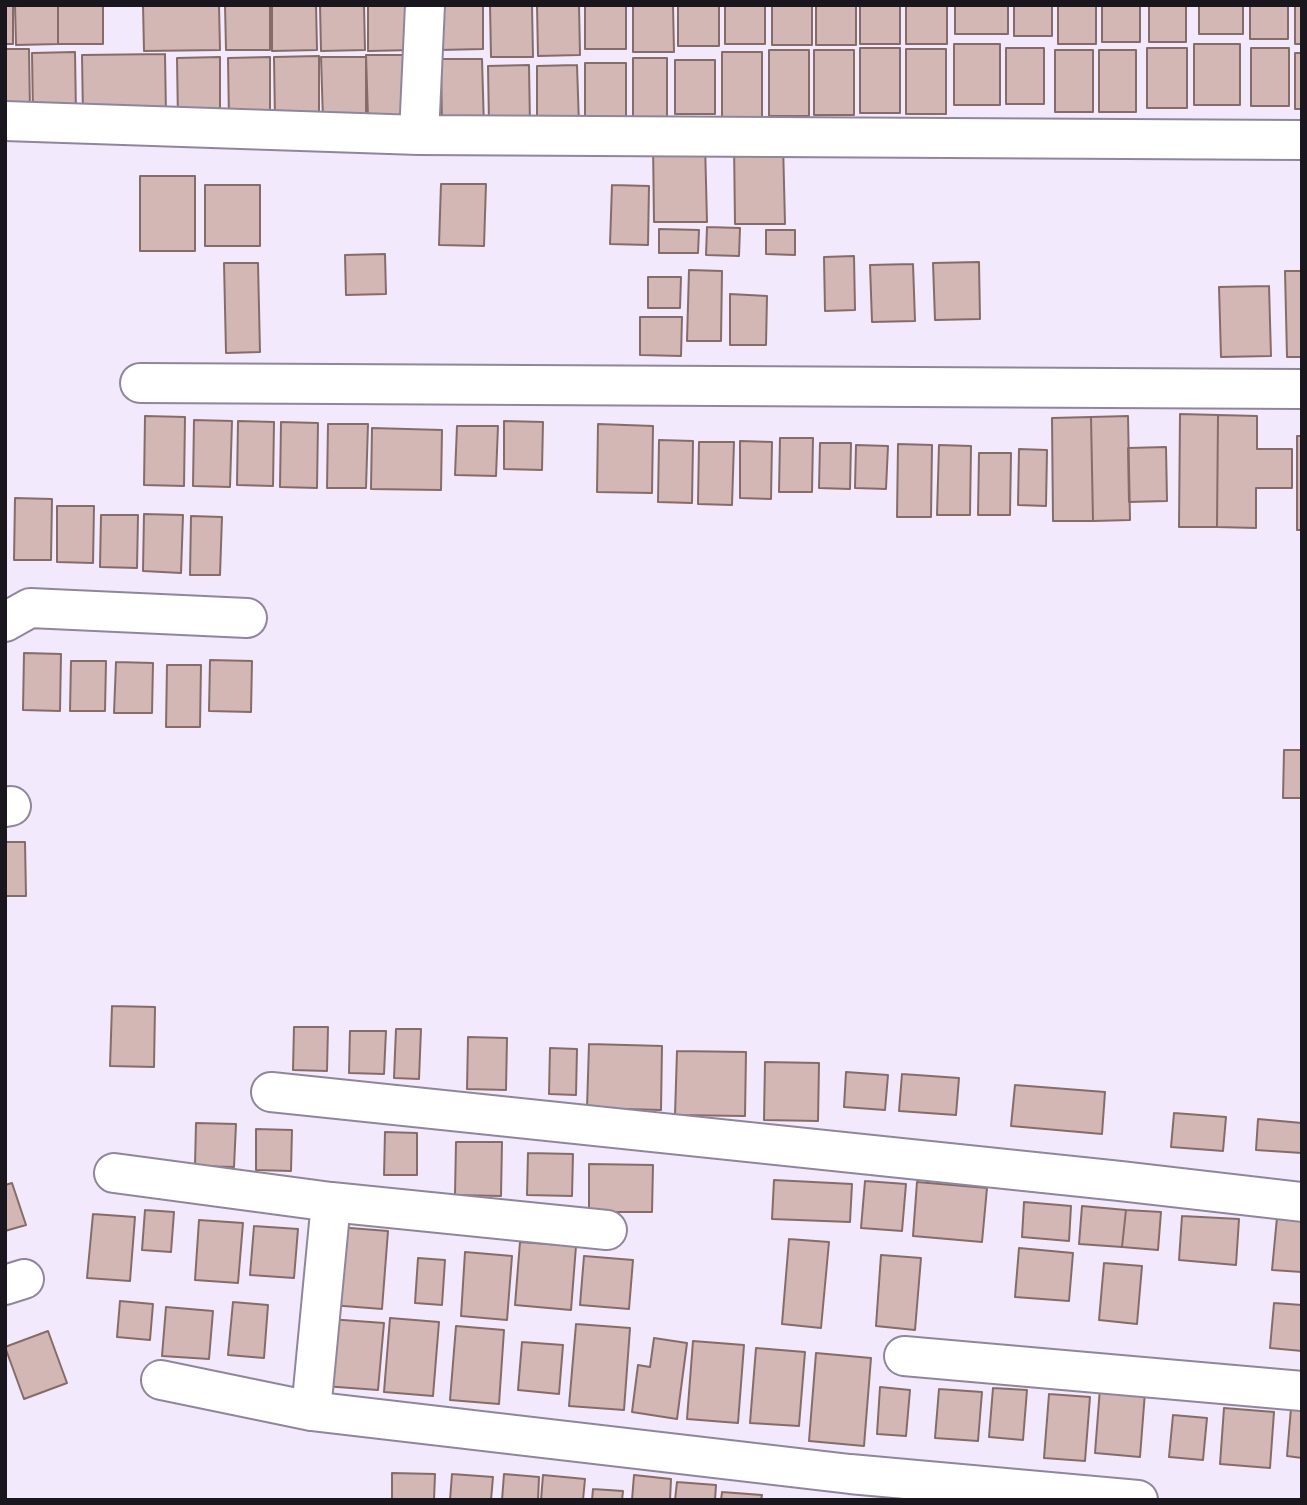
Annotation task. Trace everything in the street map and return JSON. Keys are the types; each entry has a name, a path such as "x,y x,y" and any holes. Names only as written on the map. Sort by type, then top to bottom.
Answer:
{"street":[{"path":"419,135 425,5"},
{"path":"5,121 419,135 1302,140"},
{"path":"140,383 1302,389"},
{"path":"9,609 247,618"},
{"path":"271,1092 1302,1202"},
{"path":"114,1173 331,1202 607,1230"},
{"path":"311,1412 331,1202"},
{"path":"904,1356 1302,1391"},
{"path":"161,1380 311,1412 850,1474 1138,1500"}],"building":[{"path":"5,5 13,5 13,44 5,44"},
{"path":"15,5 58,5 58,44 16,45"},
{"path":"58,5 103,5 103,44 58,44"},
{"path":"143,5 219,5 220,50 144,51"},
{"path":"225,5 270,5 270,50 226,50"},
{"path":"272,5 316,5 317,50 272,51"},
{"path":"320,5 364,5 365,50 321,51"},
{"path":"368,5 412,5 413,50 368,51"},
{"path":"438,5 483,5 483,49 439,50"},
{"path":"490,5 532,5 533,57 491,57"},
{"path":"537,5 579,5 580,55 538,56"},
{"path":"585,5 626,5 626,49 585,49"},
{"path":"633,5 673,5 674,52 633,52"},
{"path":"678,5 719,5 719,46 678,46"},
{"path":"725,5 765,5 765,44 725,44"},
{"path":"772,5 812,5 812,45 772,45"},
{"path":"816,5 856,5 856,45 816,45"},
{"path":"860,5 900,5 900,44 860,44"},
{"path":"906,5 947,5 947,44 906,44"},
{"path":"955,5 1008,5 1008,34 955,34"},
{"path":"1014,5 1052,5 1052,36 1014,36"},
{"path":"1058,5 1096,5 1096,44 1058,44"},
{"path":"1102,5 1140,5 1140,42 1102,42"},
{"path":"1149,5 1186,5 1186,42 1149,42"},
{"path":"1199,5 1243,5 1243,34 1199,34"},
{"path":"1250,5 1288,5 1288,39 1250,39"},
{"path":"1295,5 1302,5 1302,44 1295,44"},
{"path":"954,44 1000,44 1000,105 954,105"},
{"path":"1194,44 1240,44 1240,105 1194,105"},
{"path":"860,48 900,48 900,113 860,113"},
{"path":"1006,48 1044,48 1044,104 1006,104"},
{"path":"1147,48 1187,48 1187,108 1147,108"},
{"path":"1251,48 1289,48 1289,106 1251,106"},
{"path":"5,49 29,49 30,112 5,112"},
{"path":"906,49 946,49 946,114 906,114"},
{"path":"769,50 809,50 809,116 769,116"},
{"path":"814,50 854,50 854,115 814,115"},
{"path":"1055,50 1093,50 1093,112 1055,112"},
{"path":"1099,50 1136,50 1136,112 1099,112"},
{"path":"75,52 76,115 33,116 32,53"},
{"path":"722,52 762,52 762,117 722,117"},
{"path":"1295,53 1302,53 1302,109 1295,109"},
{"path":"165,54 166,116 83,117 82,55"},
{"path":"366,55 411,55 412,118 368,118"},
{"path":"319,56 319,118 275,119 274,57"},
{"path":"220,57 220,120 178,121 177,58"},
{"path":"270,57 270,119 229,120 228,58"},
{"path":"321,57 366,57 366,119 323,120"},
{"path":"633,58 667,58 667,123 633,123"},
{"path":"441,59 482,59 484,128 442,129"},
{"path":"675,60 715,60 715,114 675,114"},
{"path":"585,63 626,63 626,122 585,123"},
{"path":"529,65 530,125 489,125 488,66"},
{"path":"577,65 579,125 537,125 537,66"},
{"path":"705,143 707,222 654,222 653,144"},
{"path":"734,143 783,143 785,224 735,224"},
{"path":"140,176 195,176 195,251 140,251"},
{"path":"441,184 486,184 484,246 439,245"},
{"path":"205,185 260,185 260,246 205,246"},
{"path":"612,185 649,186 648,245 610,244"},
{"path":"707,227 740,228 739,256 706,255"},
{"path":"659,229 699,230 698,253 659,253"},
{"path":"766,230 795,230 795,255 766,254"},
{"path":"385,254 386,294 346,295 345,255"},
{"path":"854,256 855,310 825,311 824,257"},
{"path":"979,262 980,319 935,320 933,263"},
{"path":"224,263 258,263 260,352 226,353"},
{"path":"913,264 915,321 872,322 870,265"},
{"path":"689,270 722,271 721,341 687,341"},
{"path":"1285,271 1302,271 1302,357 1287,357"},
{"path":"648,277 681,277 680,308 648,308"},
{"path":"1269,286 1271,356 1221,357 1219,287"},
{"path":"730,294 767,296 766,345 730,345"},
{"path":"640,317 682,317 681,356 640,355"},
{"path":"1180,414 1218,415 1217,527 1179,527"},
{"path":"1218,415 1257,416 1257,449 1292,449 1292,488 1256,488 1256,528 1217,527"},
{"path":"145,416 185,417 184,486 144,485"},
{"path":"1128,416 1130,520 1093,521 1091,417"},
{"path":"1091,417 1093,521 1053,521 1052,418"},
{"path":"194,420 232,421 230,487 193,486"},
{"path":"238,421 274,422 273,486 237,485"},
{"path":"504,421 543,422 542,470 504,469"},
{"path":"281,422 318,423 317,488 280,487"},
{"path":"328,424 368,424 366,488 327,488"},
{"path":"598,424 653,426 652,493 597,492"},
{"path":"457,426 498,426 496,476 455,475"},
{"path":"372,428 442,430 441,490 371,489"},
{"path":"1297,436 1302,436 1302,530 1297,530"},
{"path":"780,438 813,438 812,492 779,492"},
{"path":"659,440 693,441 692,503 658,502"},
{"path":"740,441 772,442 771,499 740,498"},
{"path":"699,442 734,442 732,505 698,504"},
{"path":"820,443 851,443 850,489 819,488"},
{"path":"898,444 932,445 931,517 897,517"},
{"path":"856,445 888,446 886,489 855,488"},
{"path":"939,445 971,446 970,515 937,515"},
{"path":"1166,447 1167,501 1129,502 1128,448"},
{"path":"1019,449 1047,450 1046,506 1018,505"},
{"path":"979,453 1011,453 1010,515 978,515"},
{"path":"15,498 52,499 51,560 14,560"},
{"path":"57,506 94,506 93,563 57,562"},
{"path":"144,514 183,515 181,573 143,571"},
{"path":"101,515 138,515 137,568 100,567"},
{"path":"191,516 222,517 220,575 190,575"},
{"path":"24,653 61,654 60,711 23,710"},
{"path":"210,660 252,661 251,712 209,711"},
{"path":"71,661 106,661 105,711 70,711"},
{"path":"116,662 153,663 152,713 114,713"},
{"path":"167,665 201,665 200,727 166,727"},
{"path":"1284,750 1302,750 1302,798 1283,798"},
{"path":"5,842 25,842 26,896 5,896"},
{"path":"112,1006 155,1007 154,1067 110,1066"},
{"path":"294,1027 328,1027 327,1071 293,1070"},
{"path":"396,1029 421,1029 419,1079 394,1078"},
{"path":"350,1031 386,1031 384,1074 349,1073"},
{"path":"468,1037 507,1038 506,1090 467,1089"},
{"path":"589,1044 662,1046 661,1110 587,1108"},
{"path":"550,1048 577,1049 576,1095 549,1094"},
{"path":"677,1051 746,1052 745,1116 675,1115"},
{"path":"765,1062 819,1063 818,1121 764,1120"},
{"path":"846,1072 888,1075 885,1110 844,1107"},
{"path":"902,1074 959,1078 956,1115 899,1111"},
{"path":"1015,1085 1105,1092 1102,1134 1011,1126"},
{"path":"1174,1113 1226,1117 1223,1151 1171,1147"},
{"path":"1258,1119 1302,1123 1302,1153 1256,1150"},
{"path":"196,1123 236,1124 234,1167 195,1166"},
{"path":"256,1129 292,1130 291,1171 256,1170"},
{"path":"385,1132 417,1133 417,1175 384,1175"},
{"path":"456,1142 502,1142 501,1196 455,1195"},
{"path":"528,1153 573,1154 572,1196 527,1195"},
{"path":"589,1164 653,1165 652,1212 589,1212"},
{"path":"774,1180 852,1184 850,1222 772,1219"},
{"path":"865,1181 906,1184 902,1231 861,1228"},
{"path":"917,1182 987,1188 982,1242 913,1236"},
{"path":"12,1183 26,1225 5,1231 5,1185"},
{"path":"1024,1202 1071,1206 1069,1241 1022,1237"},
{"path":"1082,1206 1126,1210 1122,1247 1079,1244"},
{"path":"1278,1207 1302,1209 1302,1272 1272,1270"},
{"path":"145,1210 174,1212 171,1252 142,1250"},
{"path":"1126,1210 1161,1212 1158,1250 1122,1247"},
{"path":"93,1214 135,1217 130,1281 87,1278"},
{"path":"1182,1216 1239,1219 1236,1265 1179,1260"},
{"path":"199,1220 243,1223 238,1283 195,1280"},
{"path":"254,1226 298,1229 294,1278 250,1275"},
{"path":"337,1227 388,1231 382,1309 331,1305"},
{"path":"789,1239 829,1242 821,1328 782,1324"},
{"path":"520,1242 576,1246 571,1310 515,1305"},
{"path":"1019,1248 1073,1253 1069,1301 1015,1297"},
{"path":"465,1252 512,1256 507,1320 461,1316"},
{"path":"881,1255 921,1258 915,1330 876,1326"},
{"path":"584,1256 633,1260 629,1309 580,1305"},
{"path":"418,1258 445,1260 442,1305 415,1303"},
{"path":"1104,1263 1142,1266 1137,1324 1099,1320"},
{"path":"120,1301 153,1304 150,1340 117,1337"},
{"path":"233,1302 268,1305 264,1358 228,1355"},
{"path":"1274,1303 1302,1305 1302,1351 1270,1348"},
{"path":"166,1307 213,1311 209,1359 162,1356"},
{"path":"390,1318 439,1322 433,1396 384,1392"},
{"path":"329,1319 384,1323 378,1390 324,1386"},
{"path":"576,1324 630,1328 624,1410 569,1406"},
{"path":"456,1326 504,1330 499,1404 450,1400"},
{"path":"48,1331 67,1383 24,1399 5,1347"},
{"path":"654,1338 687,1343 677,1419 632,1412 638,1365 650,1367"},
{"path":"693,1341 744,1345 738,1423 687,1419"},
{"path":"522,1342 563,1345 559,1394 518,1390"},
{"path":"756,1348 805,1352 799,1426 750,1423"},
{"path":"816,1353 871,1358 864,1446 809,1441"},
{"path":"880,1387 910,1390 906,1436 877,1434"},
{"path":"993,1388 1027,1390 1023,1440 989,1437"},
{"path":"1100,1388 1145,1392 1140,1457 1095,1453"},
{"path":"939,1389 982,1392 978,1441 935,1438"},
{"path":"1049,1394 1090,1397 1085,1461 1044,1458"},
{"path":"1224,1408 1274,1412 1270,1468 1220,1464"},
{"path":"1291,1408 1302,1408 1302,1458 1287,1456"},
{"path":"1173,1415 1207,1418 1203,1460 1169,1457"},
{"path":"392,1473 435,1474 434,1500 392,1500"},
{"path":"452,1474 493,1477 491,1500 450,1500"},
{"path":"504,1474 539,1477 538,1500 502,1500"},
{"path":"543,1475 585,1479 583,1500 541,1500"},
{"path":"634,1475 671,1479 670,1500 632,1500"},
{"path":"677,1482 716,1485 715,1500 675,1500"},
{"path":"593,1489 623,1491 622,1500 592,1500"},
{"path":"722,1492 762,1495 761,1500 721,1500"}]}
